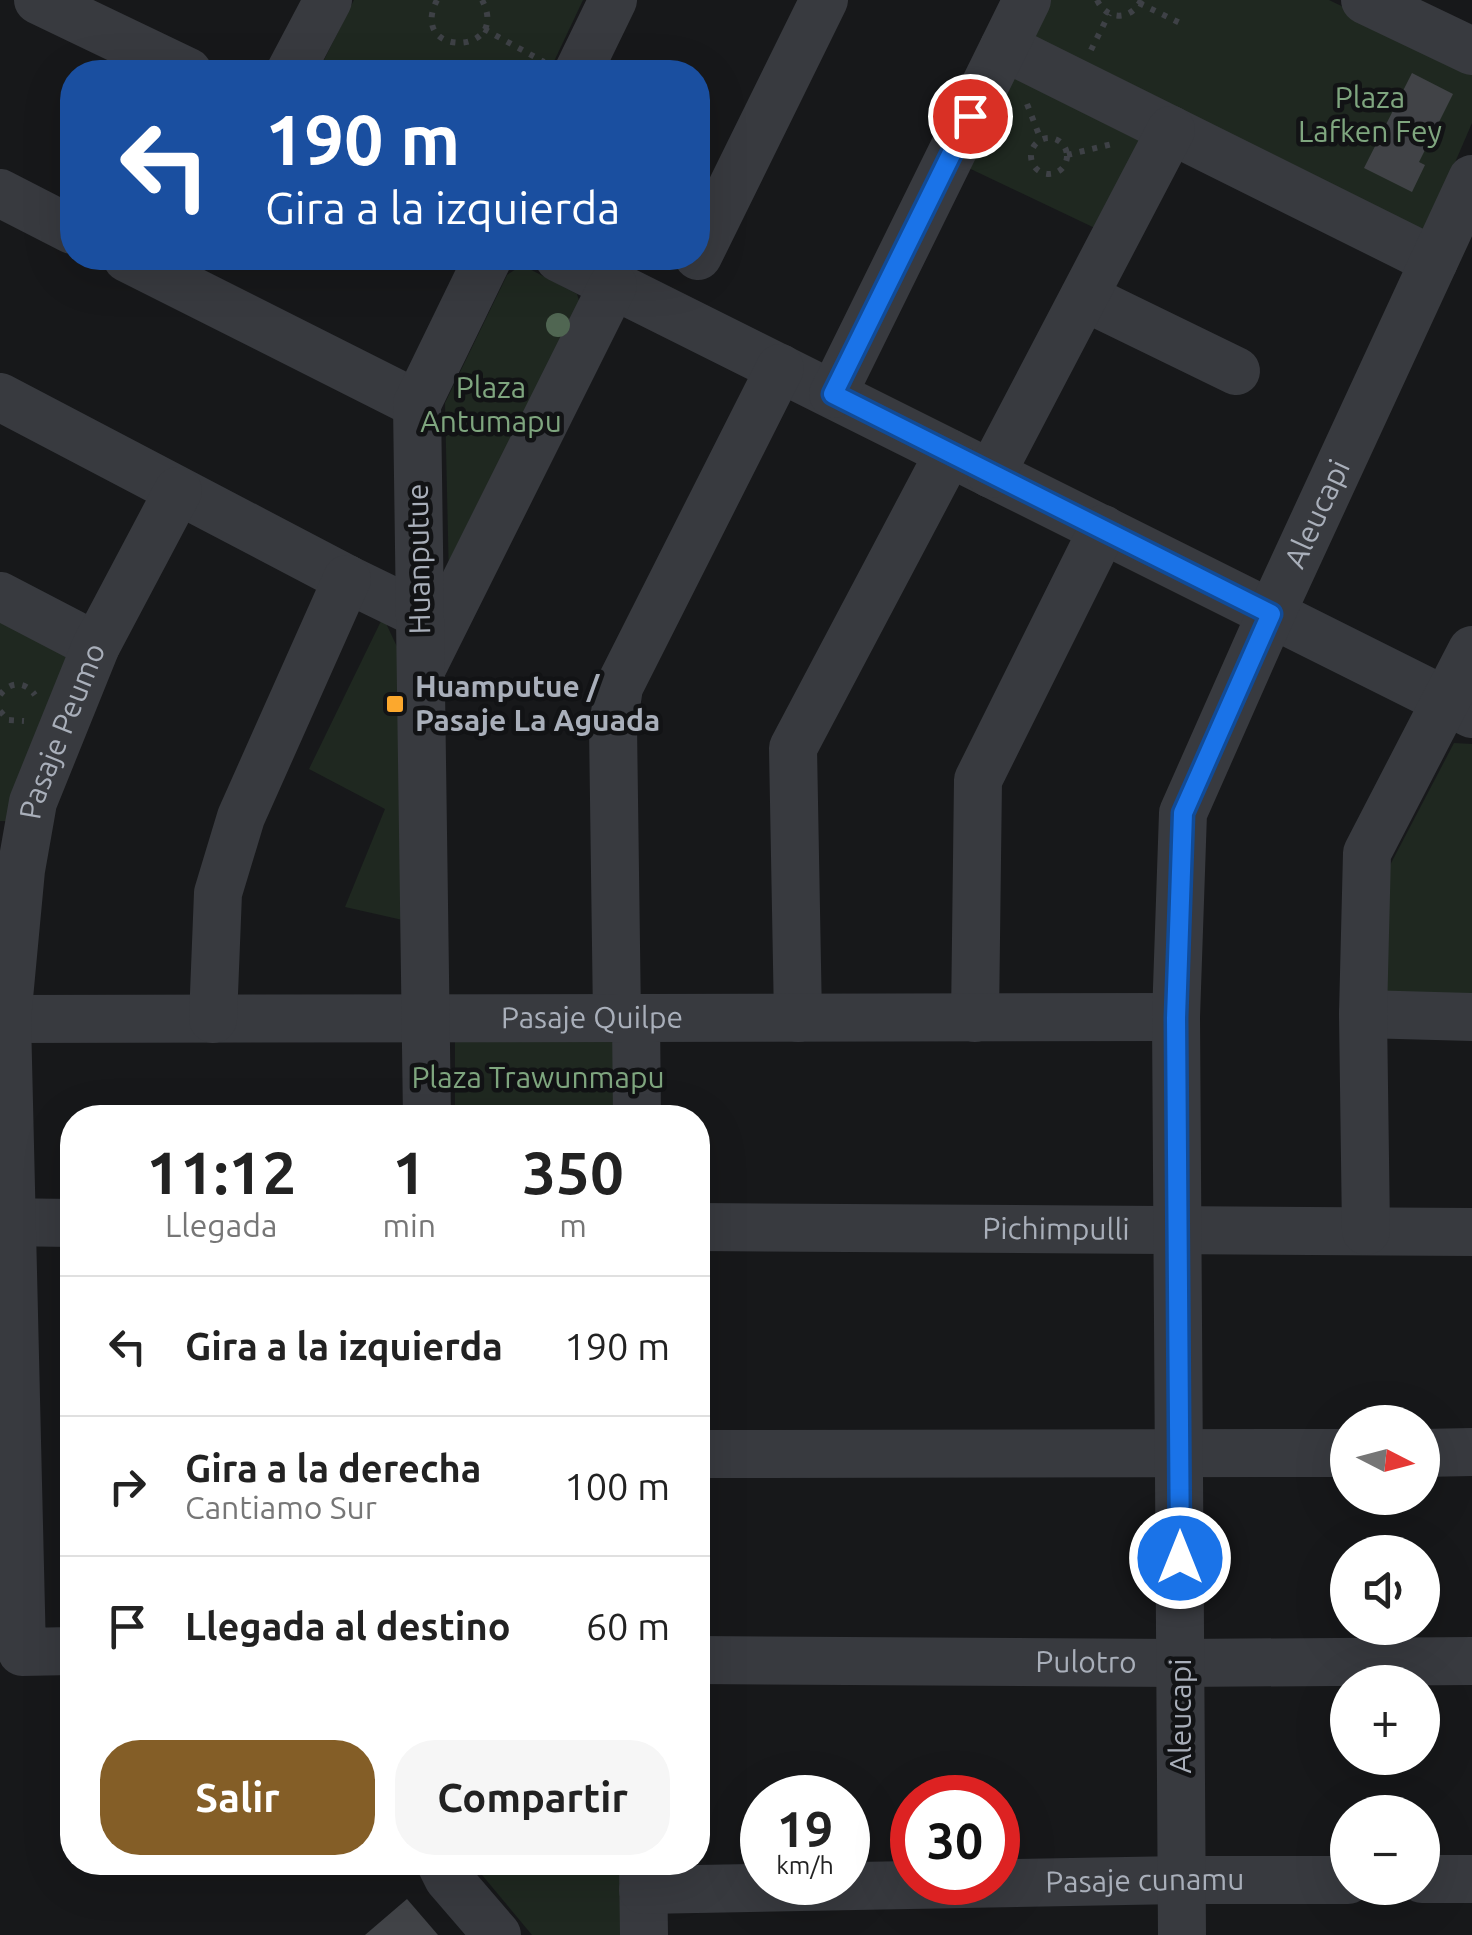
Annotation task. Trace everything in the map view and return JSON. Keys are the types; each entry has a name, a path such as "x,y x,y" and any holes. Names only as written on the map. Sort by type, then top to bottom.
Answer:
{"street":[{"path":"38,0 163,60"},
{"path":"296,60 328,0"},
{"path":"568,60 613,0"},
{"path":"710,231 824,0"},
{"path":"833,394 1028,0"},
{"path":"1365,0 1472,51"},
{"path":"1004,47 1434,262"},
{"path":"991,474 1171,130"},
{"name":"Aleucapi","path":"1182,1935 1176,1018 1183,813 1472,180"},
{"path":"0,193 60,224"},
{"path":"151,270 417,404"},
{"name":"Huanputue","path":"427,1105 417,404 482,270"},
{"path":"584,270 1459,708"},
{"path":"670,312 691,270"},
{"path":"420,672 613,284"},
{"path":"1084,296 1236,371"},
{"path":"635,1105 626,1018 613,726 619,687 780,368"},
{"path":"0,397 419,614"},
{"path":"798,1018 793,748 949,452"},
{"name":"Pasaje Peumo","path":"60,1651 22,1652 6,1222 8,1019 22,870 32,802 96,646 178,490"},
{"path":"975,1018 978,780 1102,529"},
{"path":"213,1019 218,892 241,817 347,579"},
{"path":"0,596 96,646"},
{"path":"1366,1231 1363,1014 1367,854 1459,708 1472,650"},
{"path":"1363,1014 1472,1017"},
{"name":"Pasaje Quilpe","path":"8,1019 1176,1018"},
{"path":"6,1222 60,1223"},
{"name":"Pichimpulli","path":"710,1227 1472,1232"},
{"path":"1440,1452 1472,1452"},
{"path":"710,1454 1330,1453"},
{"name":"Pulotro","path":"710,1660 1472,1661"},
{"path":"446,1875 496,1935"},
{"path":"1440,1880 1472,1879"},
{"name":"Pasaje cunamu","path":"643,1896 1182,1880 1330,1880"}],"path":[{"path":"432,1 431,21 441,38 449,43 467,44 484,29 488,15 482,0"},
{"path":"1097,0 1106,12 1119,16 1133,12 1140,2 1182,24"},
{"path":"484,29 546,60"},
{"path":"1053,138 1063,144 1066,161 1059,171 1048,174 1037,169 1032,159 1036,143 1053,138"},
{"path":"0,694 12,684 24,684"}],"green space":[{"path":"354,0 583,0 555,60 324,60"},
{"name":"Plaza Lafken Fey","path":"1042,0 1329,0 1472,69 1472,123 1423,237 1021,43"},
{"path":"1005,69 1149,133 1099,230 956,162"},
{"name":"Plaza Antumapu","path":"514,270 531,270 577,294 581,307 449,579 445,403 507,275"},
{"path":"383,617 399,651 407,921 345,907 385,809 309,769"},
{"path":"0,618 75,654 10,821 0,821"},
{"path":"1454,743 1472,744 1472,1002 1386,999 1388,869"},
{"name":"Plaza Trawunmapu","path":"455,1038 620,1038 620,1105 455,1105"},
{"path":"482,1875 634,1875 634,1935 532,1935"}],"building":[{"path":"1412,73 1453,94 1419,162 1425,165 1412,192 1364,168"},
{"path":"407,1899 438,1935 365,1935"}],"place":[{"name":"Huamputue / Pasaje La Aguada","path":"395,704"}],"route":[{"path":"970,116 833,394 1271,614 1183,813 1176,1018 1180,1558"}]}
